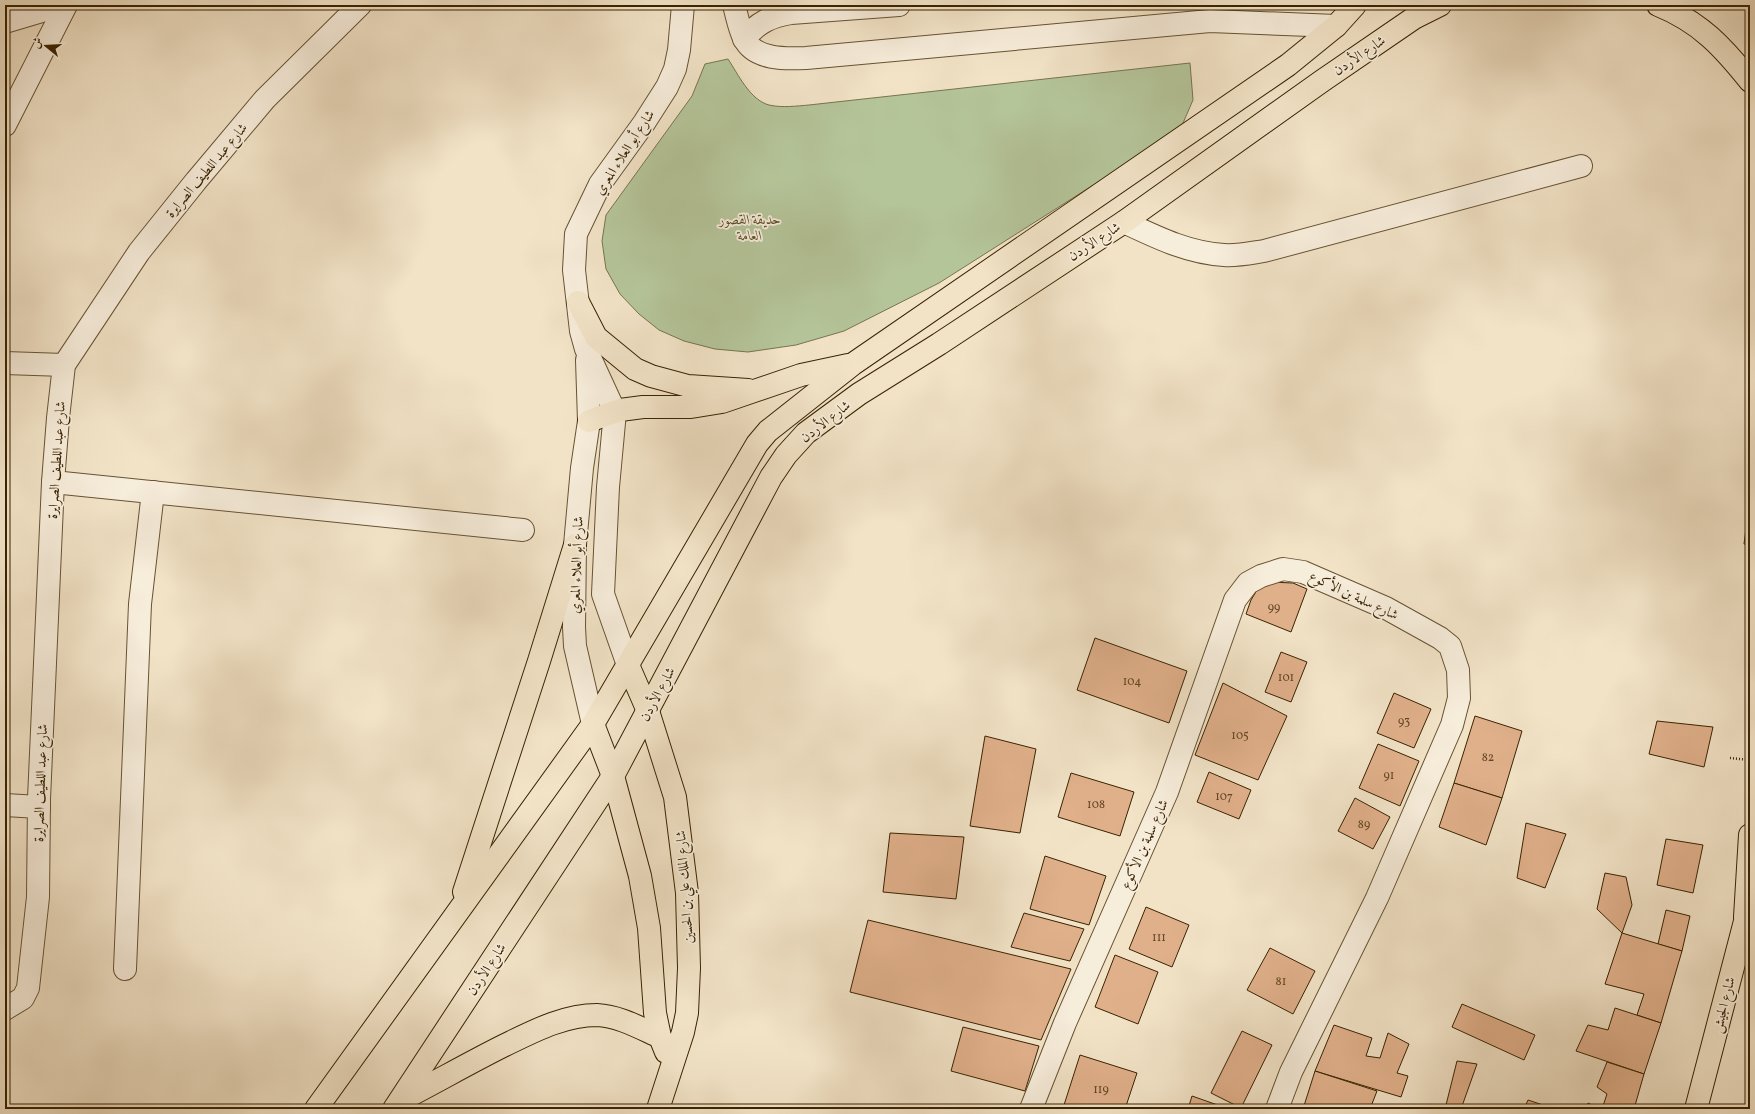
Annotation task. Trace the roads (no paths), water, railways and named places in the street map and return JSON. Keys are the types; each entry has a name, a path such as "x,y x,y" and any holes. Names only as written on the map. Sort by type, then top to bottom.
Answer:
{"main road":[{"name":"شارع الأردن","path":"316,1109 593,724 757,444 774,426 853,364 1288,65 1336,26 1355,5"},
{"name":"شارع الأردن","path":"397,1105 560,854 613,776 772,477 796,443 806,433 859,394 939,344 1124,222 1348,63 1414,18 1440,5"},
{"path":"1658,5 1672,11 1702,29 1728,53 1750,81"},
{"path":"578,302 596,337 635,369 651,376 688,386 755,390"},
{"path":"589,421 615,412 644,407 691,407 722,402 801,375 853,364"},
{"path":"457,912 534,676 575,544"},
{"name":"شارع أبو العلاء المعري","path":"628,665 648,711"},
{"name":"شارع الملك علي بن الحسين","path":"648,711 675,797 687,894 689,968 687,1013 683,1032 658,1109"},
{"name":"شارع أبو العلاء المعري","path":"593,724 613,776"},
{"path":"613,776 640,876 649,928 655,1013 660,1037 672,1066"},
{"name":"شارع الجيش","path":"1696,1109 1748,909 1750,835"},
{"path":"397,1105 526,1035 568,1018 598,1015 627,1021 660,1037"}],"street":[{"path":"5,22 62,5"},
{"path":"5,125 66,5"},
{"name":"شارع عبد اللطيف الصرايرة","path":"8,1007 24,998 28,988 38,897 39,807 53,482 64,365 140,252 196,181 265,99 360,5"},
{"name":"شارع أبو العلاء المعري","path":"628,665 603,594 608,495 615,412 586,349 581,331 574,270 576,234 600,184 644,123 667,87 675,69 679,50 683,5"},
{"path":"734,5 744,40 756,52 785,59 1210,21 1231,14 1336,26"},
{"path":"744,40 752,29 776,15 900,5"},
{"path":"1124,222 1160,239 1194,251 1224,255 1264,251 1581,166"},
{"name":"شارع أبو العلاء المعري","path":"586,349 589,421 582,468 575,544 573,588 575,646 593,724"},
{"path":"5,363 64,365"},
{"path":"53,482 523,530"},
{"path":"125,969 140,604 153,492"},
{"name":"شارع سلمة بن الأكوع","path":"1031,1109 1065,1023 1167,792 1235,600 1248,583 1261,576 1283,569 1303,572 1386,608 1440,638 1450,646 1460,680 1452,725 1377,898 1291,1072 1277,1109"},
{"path":"5,805 39,807"}],"park label":[{"name":"حديقة القصور العامة","path":"750,228"}]}
